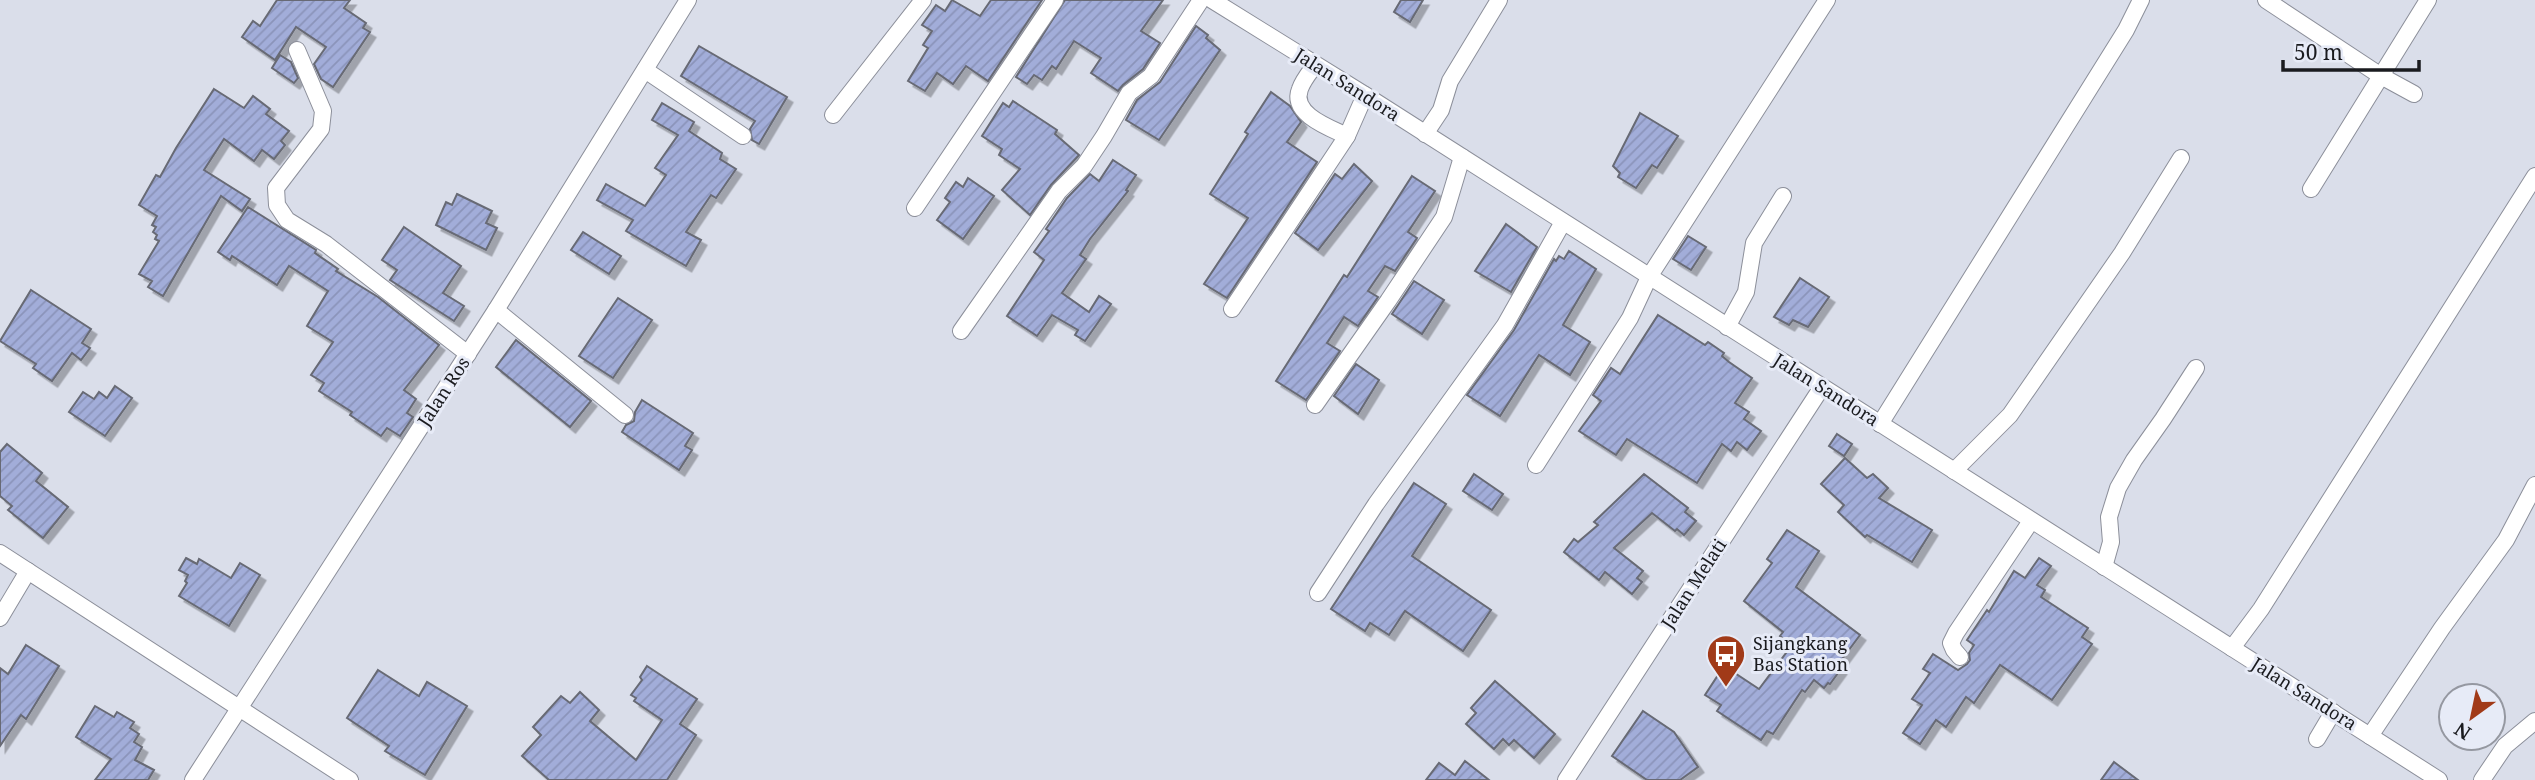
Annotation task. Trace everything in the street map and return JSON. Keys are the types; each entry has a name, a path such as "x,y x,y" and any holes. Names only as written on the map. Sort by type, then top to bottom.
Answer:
{"street":[{"name":"Jalan Ros","path":"193,780 496,310 688,0"},
{"path":"833,115 923,0"},
{"path":"915,208 1055,0"},
{"path":"961,331 1059,191 1084,166 1129,93 1152,76 1201,0"},
{"name":"Jalan Sandora","path":"1212,0 1366,95 2439,780"},
{"path":"1425,134 1441,110 1450,81 1499,0"},
{"path":"1536,465 1630,318 1649,277 1827,0"},
{"path":"1880,424 2126,30 2141,0"},
{"path":"2266,0 2381,76 2414,94"},
{"path":"2311,189 2428,0"},
{"path":"297,50 323,111 321,129 276,188 277,205 287,220 326,244 468,354"},
{"path":"1315,65 1299,90 1299,104 1320,123 1347,136"},
{"path":"645,70 743,136"},
{"path":"1232,309 1347,136 1366,95"},
{"path":"1315,405 1444,217 1462,157"},
{"path":"1954,471 2010,415 2122,253 2181,158"},
{"path":"2232,648 2269,597 2535,176"},
{"path":"1727,327 1746,292 1754,243 1783,196"},
{"path":"1318,593 1376,504 1505,325 1563,222"},
{"path":"496,310 625,415"},
{"path":"2104,567 2111,542 2109,517 2118,488 2196,368"},
{"name":"Jalan Melati","path":"1566,780 1822,387"},
{"path":"2370,736 2442,628 2506,540 2535,485"},
{"path":"1960,657 1951,643 1956,633 2031,521"},
{"path":"0,553 350,780"},
{"path":"0,618 28,571"},
{"path":"2318,739 2333,712"},
{"path":"2482,780 2505,746 2535,721"}],"building":[{"path":"277,0 350,0 344,8 366,23 363,28 370,32 333,87 321,79 314,64 326,47 296,27 275,60 242,37 253,21 260,26"},
{"path":"952,0 980,16 991,0 1042,0 988,81 966,66 953,84 937,73 925,91 908,81 928,48 923,45 932,31 922,25 936,5 945,11"},
{"path":"1065,0 1163,0 1141,31 1160,43 1143,69 1118,91 1091,73 1101,58 1074,41 1056,69 1052,66 1042,80 1034,75 1027,84 1016,77"},
{"path":"1401,0 1423,0 1410,22 1394,12"},
{"path":"1196,26 1208,35 1206,38 1220,50 1159,140 1126,120 1137,100 1160,82"},
{"path":"699,46 787,97 759,144 752,140 750,129 755,121 681,76"},
{"path":"280,55 291,62 298,78 294,83 272,68"},
{"path":"214,89 244,108 253,96 270,109 266,114 289,131 281,141 285,145 274,159 262,150 254,161 224,139 204,170 250,199 242,211 221,196 163,296 148,287 152,281 139,274 159,241 155,239 157,235 153,232 156,227 152,225 157,216 139,205 156,175 160,177"},
{"path":"1271,92 1290,106 1301,122 1287,142 1317,162 1227,298 1204,284 1248,218 1210,194"},
{"path":"1013,101 1057,130 1055,134 1079,155 1051,185 1030,215 1002,190 1020,169 999,155 1002,149 982,136 1003,103 1009,107"},
{"path":"662,103 694,122 689,131 722,153 720,159 736,169 716,198 711,195 686,232 701,240 686,266 626,231 633,220 597,200 606,184 645,206 666,175 655,168 678,135 652,120"},
{"path":"1640,113 1678,136 1657,168 1652,165 1636,188 1618,177 1620,173 1613,166"},
{"path":"1113,160 1136,175 1126,190 1128,191 1090,239 1080,255 1086,259 1062,293 1089,312 1099,296 1111,304 1085,341 1075,335 1078,330 1052,315 1037,336 1007,316 1044,260 1034,252 1067,198 1090,174 1099,181"},
{"path":"1354,164 1372,181 1318,250 1295,233 1335,174 1342,179"},
{"path":"1412,176 1435,191 1408,232 1417,238 1395,271 1385,266 1368,291 1378,297 1358,326 1344,317 1327,343 1340,351 1306,400 1276,381"},
{"path":"968,178 994,196 963,239 937,220 950,202 945,198 956,182 963,187"},
{"path":"457,194 492,211 486,223 497,228 486,250 436,225 446,202 452,205"},
{"path":"248,207 316,250 315,253 338,269 336,271 378,297 439,345 404,390 416,399 407,413 413,417 400,436 387,428 381,436 350,415 352,412 319,391 324,383 311,375 333,342 307,326 328,291 289,266 277,285 232,256 230,260 218,252"},
{"path":"1506,224 1537,247 1511,292 1475,271"},
{"path":"404,227 461,266 443,293 464,306 454,321 390,280 397,270 382,260"},
{"path":"583,232 621,256 609,274 571,250"},
{"path":"1688,236 1706,247 1691,270 1673,259"},
{"path":"1569,251 1596,269 1563,325 1590,342 1570,375 1539,355 1500,416 1467,395 1514,330 1554,259 1556,261 1559,256 1564,259"},
{"path":"1800,278 1829,297 1808,327 1793,320 1789,325 1774,317"},
{"path":"1414,281 1444,300 1422,334 1392,314"},
{"path":"31,290 91,329 82,343 90,348 81,360 72,353 52,381 33,368 36,364 0,341"},
{"path":"618,298 652,320 613,378 579,356"},
{"path":"1658,315 1705,345 1708,342 1724,353 1722,356 1729,362 1752,378 1735,403 1749,412 1744,419 1761,431 1747,450 1737,442 1731,451 1722,444 1697,483 1627,439 1616,455 1579,431 1601,401 1593,395 1611,368 1620,374"},
{"path":"516,340 591,401 570,427 496,367"},
{"path":"1356,364 1379,380 1358,414 1334,396"},
{"path":"115,386 132,398 105,436 69,412 83,392 94,399 99,392 107,398"},
{"path":"642,400 693,433 685,446 692,450 679,470 622,432 626,425 634,421 635,412"},
{"path":"1837,434 1852,444 1844,456 1829,446"},
{"path":"7,444 42,473 36,481 68,507 43,538 8,510 12,506 0,496 0,452"},
{"path":"1845,458 1867,478 1873,474 1888,488 1879,498 1932,530 1912,562 1867,535 1865,537 1838,512 1844,505 1821,484"},
{"path":"1474,474 1503,494 1492,510 1463,491"},
{"path":"1644,474 1688,508 1685,512 1696,521 1684,535 1652,513 1614,548 1643,571 1637,578 1642,582 1632,594 1605,572 1599,580 1564,552 1574,539 1578,542 1598,525 1594,522"},
{"path":"1414,483 1446,504 1412,556 1491,610 1463,651 1405,611 1389,635 1370,623 1365,631 1331,609"},
{"path":"1787,530 1819,551 1796,587 1860,635 1837,666 1841,669 1830,684 1824,688 1814,680 1805,692 1802,690 1773,734 1767,731 1761,740 1717,711 1721,705 1705,695 1724,666 1759,689 1792,645 1780,636 1783,632 1744,601 1772,563 1767,559"},
{"path":"186,558 197,564 199,559 231,578 240,563 260,575 229,626 179,596 187,583 185,581 188,575 179,570"},
{"path":"2039,558 2051,566 2037,585 2045,590 2041,597 2088,628 2082,637 2092,644 2052,700 2000,665 1974,703 1966,697 1946,727 1936,720 1920,744 1903,733 1922,705 1912,699 1930,673 1923,669 1933,654 1958,670 1967,664 1974,645 1967,640 1987,610 1989,612 2014,571 2025,578"},
{"path":"26,645 59,666 26,719 21,715 0,746 0,668 8,674"},
{"path":"647,666 697,699 680,724 696,735 667,780 549,780 522,756 541,735 533,727 561,696 570,703 580,692 599,710 590,721 636,760 662,720 634,701 636,698 631,695 642,680 640,677"},
{"path":"378,670 419,696 427,682 467,706 425,775 385,751 389,746 347,718"},
{"path":"1495,681 1555,734 1534,758 1514,740 1509,745 1503,739 1494,749 1466,724 1476,713 1471,708"},
{"path":"95,706 114,717 117,712 134,722 130,728 139,734 134,742 142,747 135,760 154,770 148,780 95,780 111,759 76,737"},
{"path":"1643,711 1674,732 1698,767 1680,780 1647,780 1612,756"},
{"path":"1465,761 1489,780 1426,780 1439,763 1455,775"},
{"path":"2114,762 2138,780 2101,780"}],"place":[{"name":"Sijangkang Bas Station","path":"1726,688"}]}
